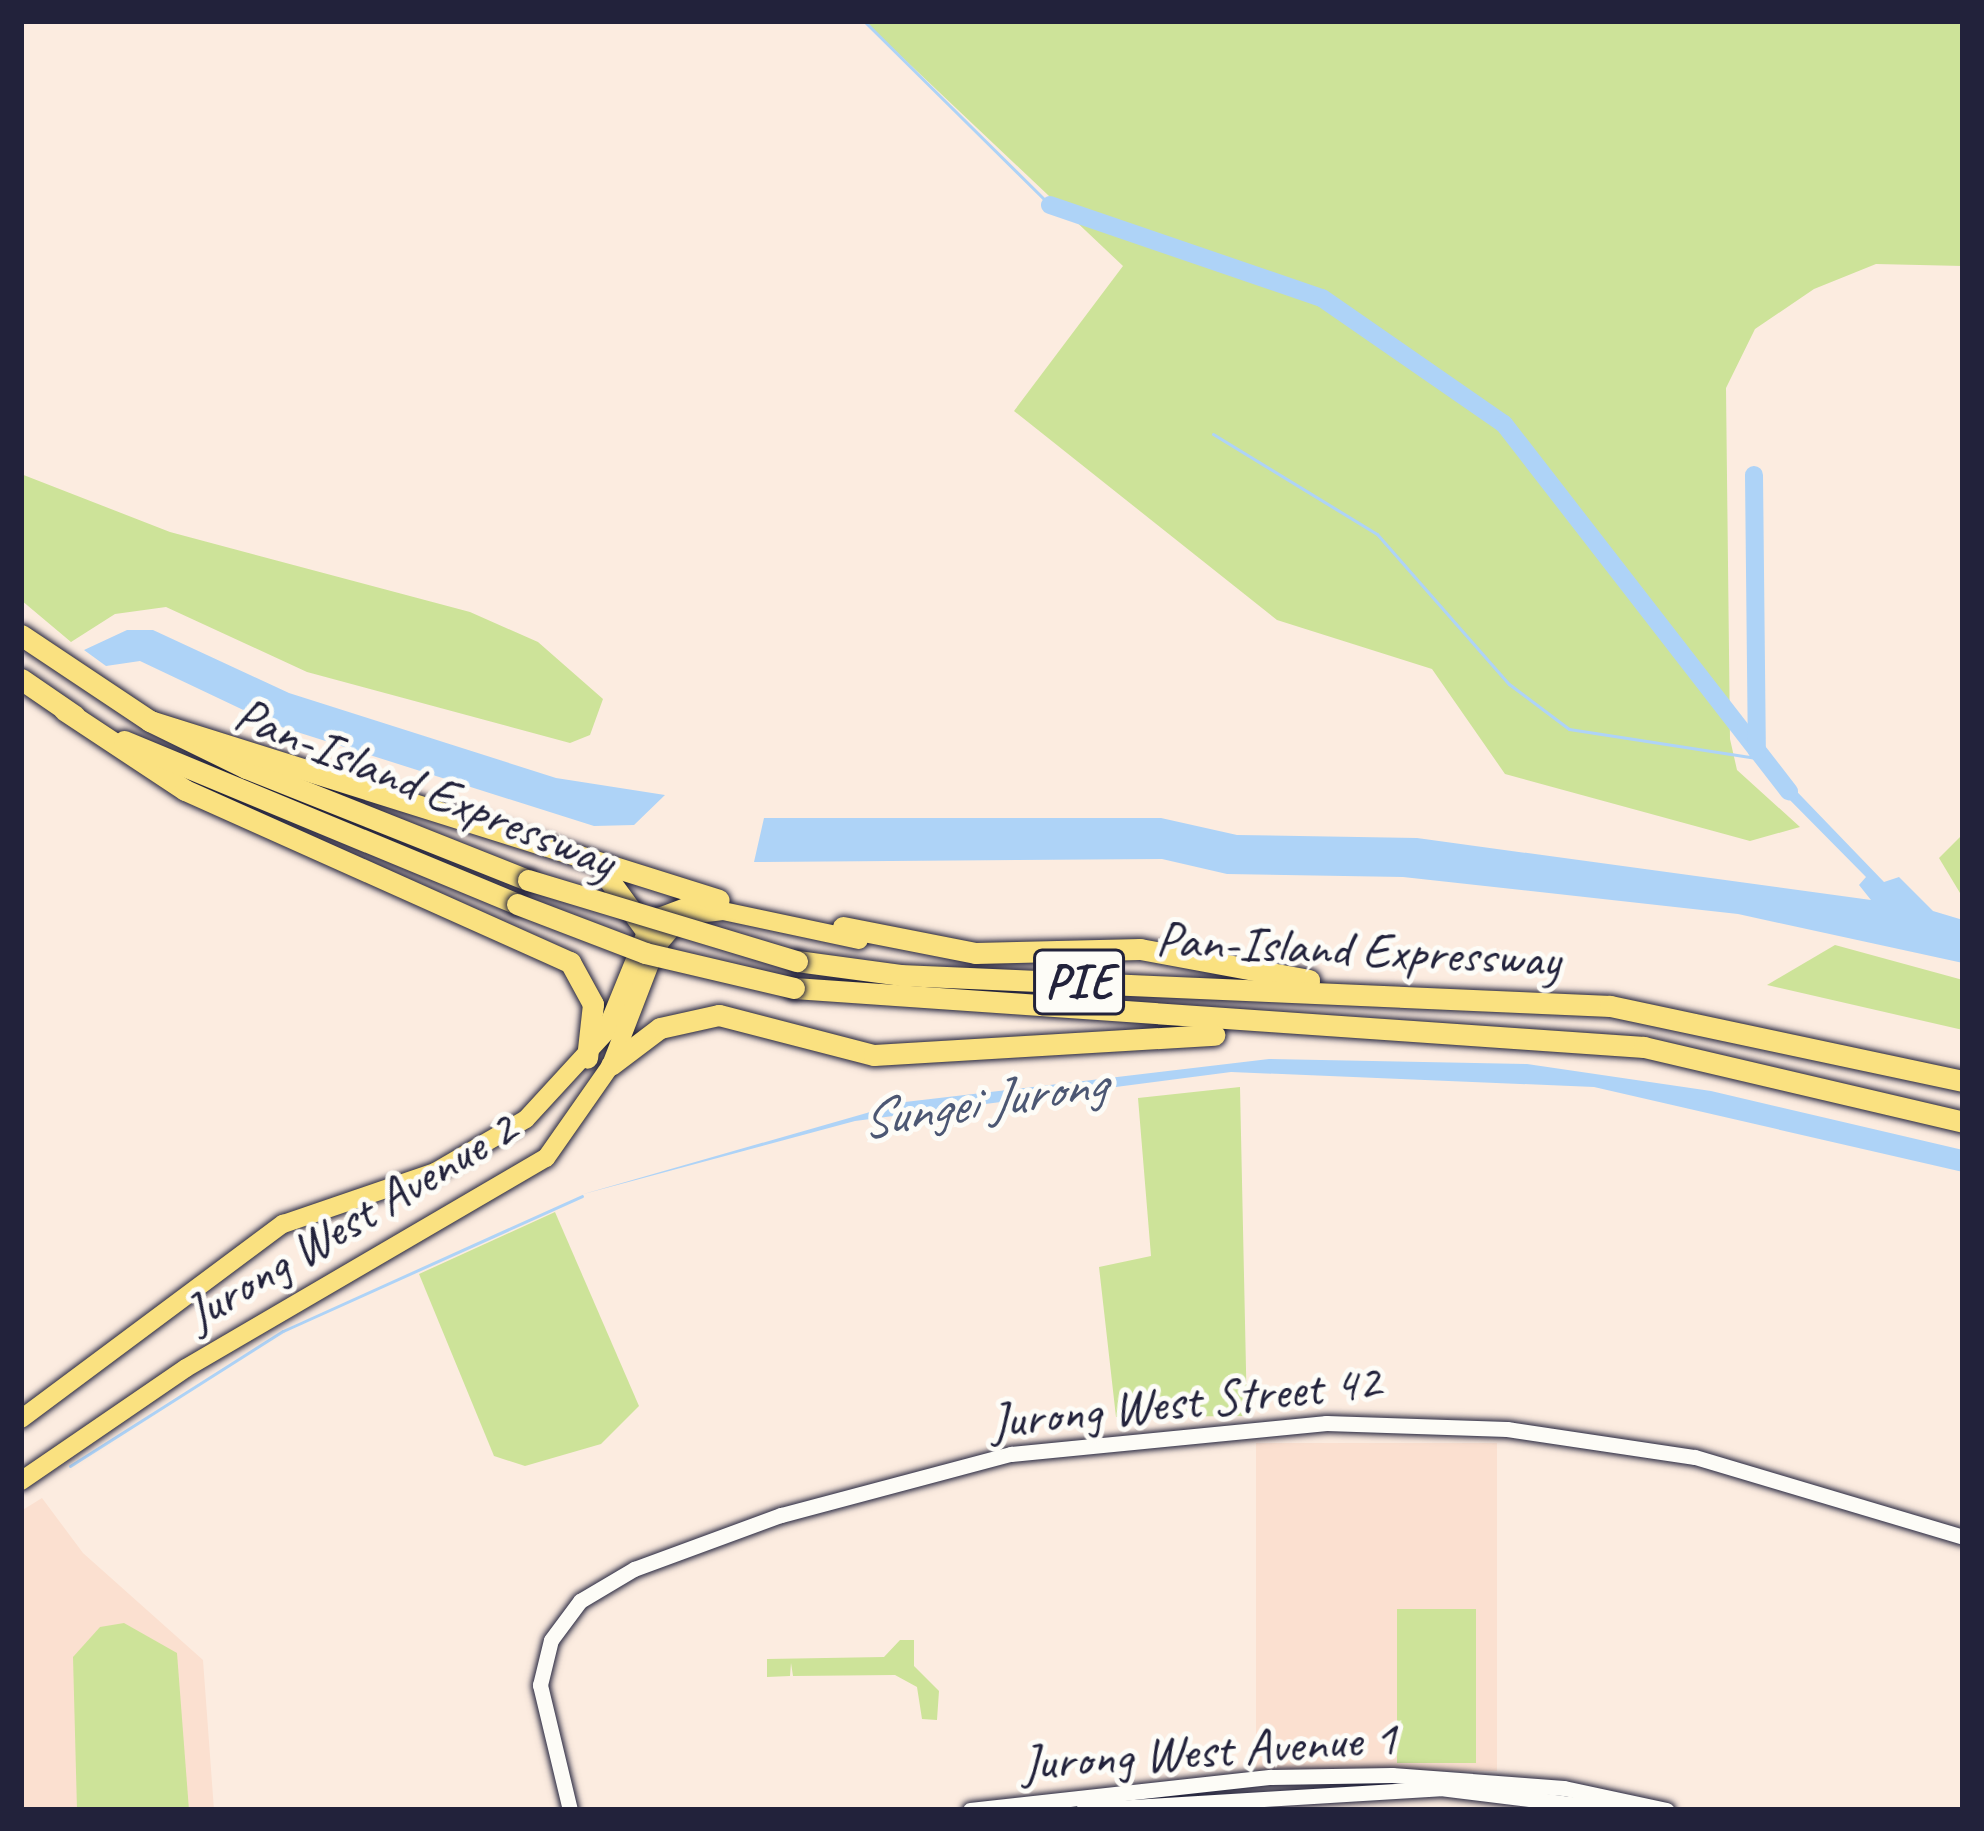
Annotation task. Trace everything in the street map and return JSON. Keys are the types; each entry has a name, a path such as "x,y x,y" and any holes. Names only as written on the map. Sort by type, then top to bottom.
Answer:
{"highway":[{"name":"Pan-Island Expressway","path":"21,635 150,721 528,880 797,961 900,975 1610,1006 1963,1081"},
{"name":"Pan-Island Expressway","path":"21,679 64,710 189,773 645,952 794,988 1286,1029 1644,1047 1963,1122"},
{"path":"64,710 185,790 570,962 593,1004 587,1058"},
{"path":"150,721 590,868 719,900"},
{"path":"590,868 652,936"},
{"path":"844,927 1020,956 1140,949 1363,992"},
{"path":"611,1065 659,1028 719,1015 874,1055 1286,1029"}],"main road":[{"path":"652,936 677,902 719,900 844,927"},
{"name":"Jurong West Avenue 2","path":"21,1419 283,1225 476,1151 587,1058 652,936 682,916 708,910 898,938"},
{"name":"Jurong West Avenue 2","path":"21,1481 186,1368 518,1179 568,1133 611,1065 652,936"}],"street":[{"name":"Jurong West Street 42","path":"570,1810 538,1707 551,1640 580,1601 634,1569 782,1515 1011,1454 1325,1423 1507,1429 1695,1457 1963,1538"},
{"name":"Jurong West Avenue 1","path":"970,1810 1271,1777 1392,1775 1564,1788 1667,1810"},
{"name":"Jurong West Avenue 1","path":"1083,1810 1440,1788 1619,1810"}],"shaded area":[{"path":"1256,1443 1497,1443 1497,1771 1256,1771"},
{"path":"42,1498 83,1553 203,1660 214,1810 21,1810 21,1511"}],"green space":[{"path":"864,21 1963,21 1963,266 1876,264 1814,289 1755,329 1726,388 1730,739 1737,770 1800,827 1750,841 1505,774 1432,669 1277,620 1014,411 1123,266"},
{"path":"21,474 170,532 470,612 538,642 603,699 590,735 570,743 307,672 166,607 115,614 71,642 21,600"},
{"path":"1963,834 1963,898 1939,858"},
{"path":"1835,945 1963,980 1963,1030 1767,985"},
{"path":"1240,1087 1247,1416 1116,1417 1099,1267 1151,1256 1138,1098"},
{"path":"555,1212 639,1406 601,1444 525,1466 494,1456 419,1274"},
{"path":"1397,1609 1476,1609 1476,1763 1397,1763"},
{"path":"124,1623 177,1653 189,1810 77,1810 73,1657 100,1627"},
{"path":"900,1640 914,1640 914,1666 939,1691 937,1720 922,1719 917,1687 895,1675 793,1676 791,1663 790,1676 767,1677 767,1659 884,1657"}],"water":[{"path":"127,630 153,630 289,693 556,778 665,795 634,825 594,826 275,725 140,661 106,666 84,650"},
{"path":"1778,772 1884,882 1899,877 1933,911 1963,920 1963,963 1738,914 1403,877 1227,874 1162,859 754,862 764,818 1161,818 1237,835 1417,838 1871,900 1859,885 1866,877 1771,781"},
{"name":"Sungei Jurong","path":"1269,1059 1527,1064 1711,1091 1963,1150 1963,1172 1594,1087 1231,1072 855,1121 580,1195 905,1102"}],"waterway":[{"path":"864,21 1050,205"},
{"path":"1050,205 1322,298 1504,424 1789,791"},
{"path":"1213,434 1377,534 1509,684 1569,729 1763,759"},
{"path":"1754,475 1757,751"},
{"name":"Sungei Jurong","path":"70,1466 283,1331 582,1196"}]}
